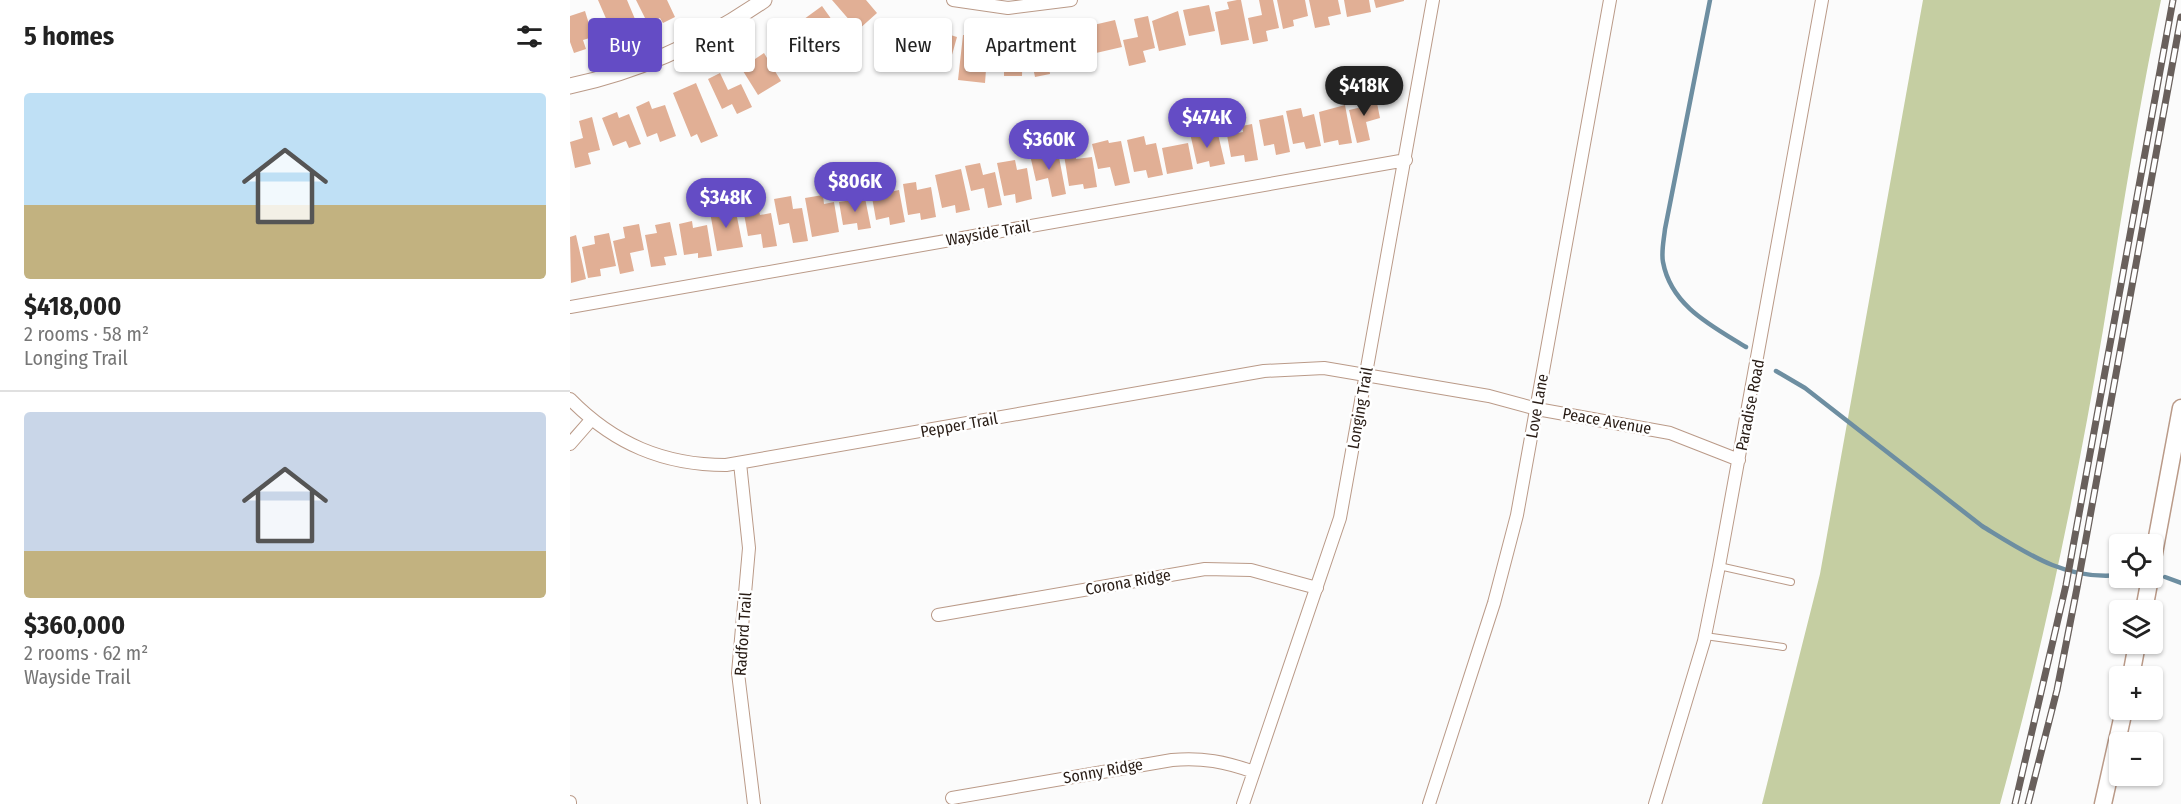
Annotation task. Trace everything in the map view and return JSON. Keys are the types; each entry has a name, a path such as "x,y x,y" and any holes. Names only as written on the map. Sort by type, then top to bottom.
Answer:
{"main road":[{"path":"2158,534 2181,408"},
{"path":"2103,804 2122,720"}],"street":[{"path":"570,86 636,68 687,47 734,21 764,0"},
{"path":"953,0 1008,8 1071,0"},
{"name":"Longing Trail","path":"1243,804 1340,519 1433,0"},
{"name":"Love Lane","path":"1429,804 1497,592 1517,515 1610,0"},
{"name":"Paradise Road","path":"1655,804 1705,636 1762,343 1822,0"},
{"name":"Wayside Trail","path":"570,307 1406,160"},
{"name":"Pepper Trail","path":"570,399 591,420 630,446 668,459 707,465 740,463 1264,371 1324,368 1366,375"},
{"name":"Peace Avenue","path":"1366,375 1489,396 1537,409 1649,428 1739,460"},
{"path":"570,444 591,420"},
{"name":"Radford Trail","path":"740,463 749,548 738,673 754,804"},
{"name":"Corona Ridge","path":"938,615 1205,569 1251,570 1317,588"},
{"name":"Sonny Ridge","path":"952,798 1172,760 1196,758 1222,761 1254,771"}],"lane":[{"path":"1719,566 1791,582"},
{"path":"1705,636 1783,648"}],"green space":[{"path":"1923,0 2161,0 2137,124 2093,390 2070,509 2016,745 2000,804 1762,804 1820,574"}],"building":[{"path":"598,0 627,0 635,18 619,18 606,18"},
{"path":"636,0 667,0 675,17 663,23 662,18 645,18"},
{"path":"832,0 866,0 877,13 862,26 862,18 848,18"},
{"path":"1241,0 1249,40 1221,45 1215,12 1229,9 1227,2"},
{"path":"1259,0 1273,0 1279,28 1266,31 1268,41 1253,44 1248,18 1262,15"},
{"path":"1277,0 1305,0 1308,16 1293,20 1294,26 1283,29"},
{"path":"1309,0 1338,0 1341,14 1328,17 1330,25 1315,28"},
{"path":"1344,0 1369,0 1371,12 1347,17"},
{"path":"1374,0 1404,0 1404,1 1376,8"},
{"path":"1209,5 1215,31 1189,36 1183,10"},
{"path":"822,6 831,18 806,18"},
{"path":"585,11 588,21 588,38 583,40 586,49 574,53 570,42 570,16"},
{"path":"1178,11 1186,45 1159,51 1152,21"},
{"path":"1148,16 1155,48 1143,51 1146,62 1129,66 1123,40 1138,37 1134,19"},
{"path":"1115,20 1122,47 1097,53 1097,24"},
{"path":"952,35 957,37 952,55"},
{"path":"964,35 964,72 986,72 985,83 958,80"},
{"path":"764,53 767,58 767,72 776,72 781,81 758,95 744,72 755,72 755,59"},
{"path":"1004,72 1022,72 1022,76 1004,76"},
{"path":"1034,72 1050,72 1050,74 1035,77"},
{"path":"720,73 728,90 741,84 752,107 737,114 732,104 722,109 708,79"},
{"path":"696,83 718,136 701,143 697,134 691,137 673,93"},
{"path":"1375,93 1380,118 1366,122 1370,140 1357,143 1349,110 1362,107 1359,96"},
{"path":"649,101 652,109 665,105 676,136 660,142 657,133 647,137 636,107"},
{"path":"1345,105 1352,143 1339,145 1338,140 1324,143 1319,112"},
{"path":"1301,108 1303,117 1314,114 1321,146 1306,149 1304,142 1293,144 1286,111"},
{"path":"617,112 619,118 629,114 641,144 629,148 626,141 613,146 602,118"},
{"path":"1283,115 1290,152 1276,155 1274,144 1264,146 1259,120"},
{"path":"592,117 600,150 588,153 591,164 575,168 570,142 583,138 579,121"},
{"path":"1252,124 1258,160 1245,162 1244,155 1231,157 1227,135 1243,132 1242,126"},
{"path":"1202,130 1203,137 1218,134 1225,164 1210,167 1209,161 1197,164 1190,133"},
{"path":"1144,136 1146,145 1156,143 1163,175 1148,178 1146,170 1134,172 1127,140"},
{"path":"1108,140 1109,143 1121,141 1130,183 1115,186 1110,167 1098,169 1092,144"},
{"path":"1188,143 1193,169 1167,174 1162,148"},
{"path":"1049,151 1049,154 1058,152 1066,194 1052,197 1048,178 1036,181 1030,155"},
{"path":"1076,153 1076,159 1092,157 1097,187 1084,189 1083,184 1069,186 1064,155"},
{"path":"1015,160 1017,170 1027,168 1032,199 1016,203 1015,194 1004,196 997,163"},
{"path":"980,163 983,175 995,172 1002,205 988,208 984,188 971,191 965,166"},
{"path":"961,169 970,210 956,213 955,205 942,208 935,175"},
{"path":"916,182 917,190 931,187 936,217 921,220 920,213 908,215 903,184"},
{"path":"888,183 890,192 899,190 905,222 890,225 889,217 876,220 870,186"},
{"path":"823,195 824,204 834,202 839,232 812,237 805,198"},
{"path":"791,196 793,209 802,208 808,241 793,243 789,223 779,225 774,199"},
{"path":"865,198 871,228 858,230 857,223 843,225 839,202"},
{"path":"758,205 760,215 771,213 777,246 763,248 761,234 748,236 743,208"},
{"path":"735,207 743,247 717,251 710,212"},
{"path":"692,221 693,228 707,225 712,256 698,258 698,253 684,255 679,224"},
{"path":"670,222 677,255 664,257 666,265 651,267 645,235 657,233 655,225"},
{"path":"639,224 644,250 630,253 634,271 620,274 613,241 625,238 623,227"},
{"path":"609,233 616,266 600,269 601,276 588,278 582,247 595,244 594,236"},
{"path":"576,235 586,279 571,283 570,237"}],"waterway":[{"path":"1710,0 1665,229 1662,258 1667,277 1684,303 1707,322 1746,347"},
{"path":"1776,371 1805,388 1982,526 2047,563 2082,574 2109,576"},
{"path":"2165,577 2181,583"}],"railway":[{"path":"2015,804 2066,585 2173,0"},
{"path":"2028,804 2057,690 2077,588 2181,17"}]}
